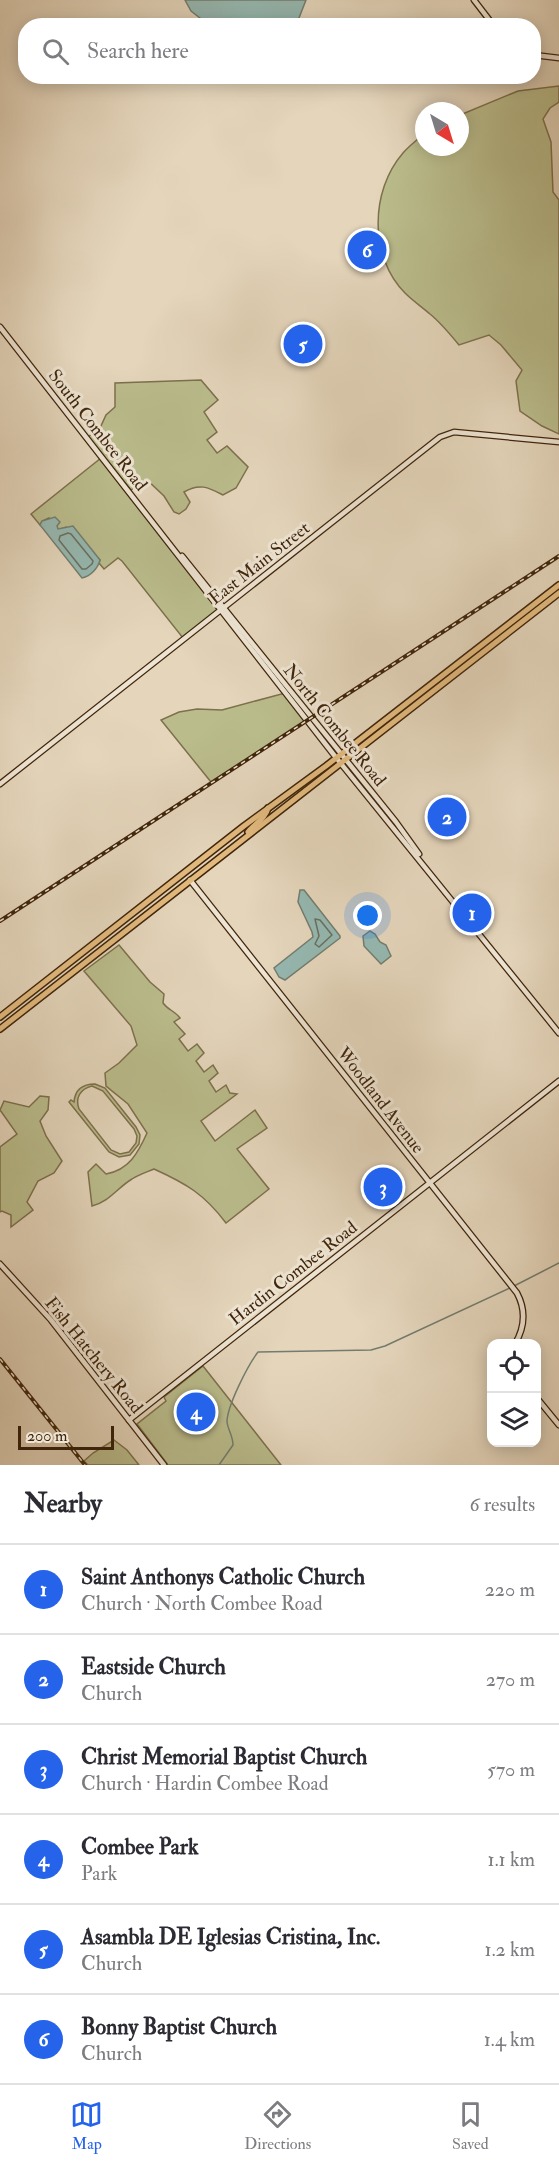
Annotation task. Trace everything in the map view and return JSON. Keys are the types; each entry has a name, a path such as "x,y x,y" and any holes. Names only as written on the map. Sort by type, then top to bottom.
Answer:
{"main road":[{"path":"474,0 488,18"},
{"path":"541,56 559,58"},
{"name":"South Combee Road","path":"0,327 222,609"},
{"name":"East Main Street","path":"0,784 440,437 454,432 559,442"},
{"path":"0,1017 268,808 425,698 559,585"},
{"path":"0,1029 244,838 450,670 559,593"},
{"name":"North Combee Road","path":"222,609 341,759 396,822 419,853 422,861 559,1033"},
{"path":"425,698 450,670"},
{"path":"244,838 253,825 266,815 268,808"},
{"path":"190,880 196,869 212,852"},
{"path":"164,889 183,880 190,880"},
{"name":"Woodland Avenue","path":"190,880 512,1287 523,1307 524,1318 518,1339"},
{"path":"60,970 69,972 77,969"},
{"path":"55,986 60,970"},
{"path":"41,986 49,984 55,986"},
{"name":"Hardin Combee Road","path":"129,1420 559,1081"},
{"name":"Fish Hatchery Road","path":"0,1263 51,1320 164,1465"},
{"path":"541,1402 559,1425"}],"green space":[{"path":"559,86 559,102 550,108 543,119 551,142 553,192 559,200 559,434 520,411 516,381 522,370 501,345 489,335 459,345 438,321 405,293 393,278 380,243 378,224 384,186 392,168 405,150 415,142 415,156 469,156 469,111 518,91"},
{"path":"201,380 218,400 204,412 217,432 207,440 217,453 227,446 248,467 236,488 223,495 204,487 184,492 190,502 179,514 174,512 164,496 146,479 131,490 88,437 100,428 106,415 115,407 115,383"},
{"path":"101,458 218,610 183,638 122,561 118,558 104,569 99,563 100,560 66,527 58,530 49,518 42,521 40,525 31,514"},
{"path":"285,693 307,721 211,782 161,720 179,712 197,709 222,710"},
{"path":"119,945 150,982 164,994 163,1003 180,1018 174,1022 185,1034 179,1039 188,1051 197,1044 204,1053 196,1061 204,1072 213,1065 218,1073 209,1081 216,1092 226,1085 230,1093 237,1094 201,1121 215,1141 255,1110 267,1128 237,1149 269,1189 226,1223 210,1204 194,1191 154,1169 134,1178 108,1198 92,1206 88,1172 96,1164 106,1174 121,1169 136,1154 147,1133 128,1104 106,1086 105,1073 137,1045 131,1026 84,971"},
{"path":"90,1084 105,1088 136,1127 140,1135 139,1144 130,1155 119,1157 109,1152 69,1102 71,1100 74,1102 80,1088","holes":["92,1086 103,1091 134,1129 137,1136 136,1143 129,1152 120,1154 111,1150 79,1109 78,1098 84,1089"]},
{"path":"40,1096 49,1097 48,1110 40,1121 46,1136 62,1161 54,1173 38,1181 27,1202 33,1210 11,1227 11,1215 0,1212 0,1147 17,1134 0,1110 4,1101 29,1107"},
{"path":"203,1366 281,1465 168,1465 137,1424 166,1401 164,1397"},
{"path":"114,1440 127,1450 139,1465 88,1465 84,1461 93,1453"}],"water":[{"path":"185,0 306,0 299,18 200,18 191,11"},
{"path":"55,517 60,522 58,529 73,526 100,560 96,569 88,575 82,578 40,525 42,521"},
{"path":"300,890 304,890 340,938 285,980 279,977 274,968 313,937 298,902"},
{"path":"370,931 386,945 391,956 381,964 364,946 363,936"}],"waterway":[{"path":"514,1286 559,1263"},
{"path":"219,1465 233,1445 227,1422 230,1406 258,1352 371,1350 385,1346 510,1288"}],"railway":[{"path":"0,921 559,556"},
{"path":"0,1359 85,1465"}],"place":[{"name":"Bonny Baptist Church","path":"367,250"},
{"name":"Asambla DE Iglesias Cristina, Inc.","path":"303,344"},
{"name":"Eastside Church","path":"447,817"},
{"name":"Saint Anthonys Catholic Church","path":"472,913"},
{"name":"Christ Memorial Baptist Church","path":"383,1187"},
{"name":"Combee Park","path":"196,1412"}]}
